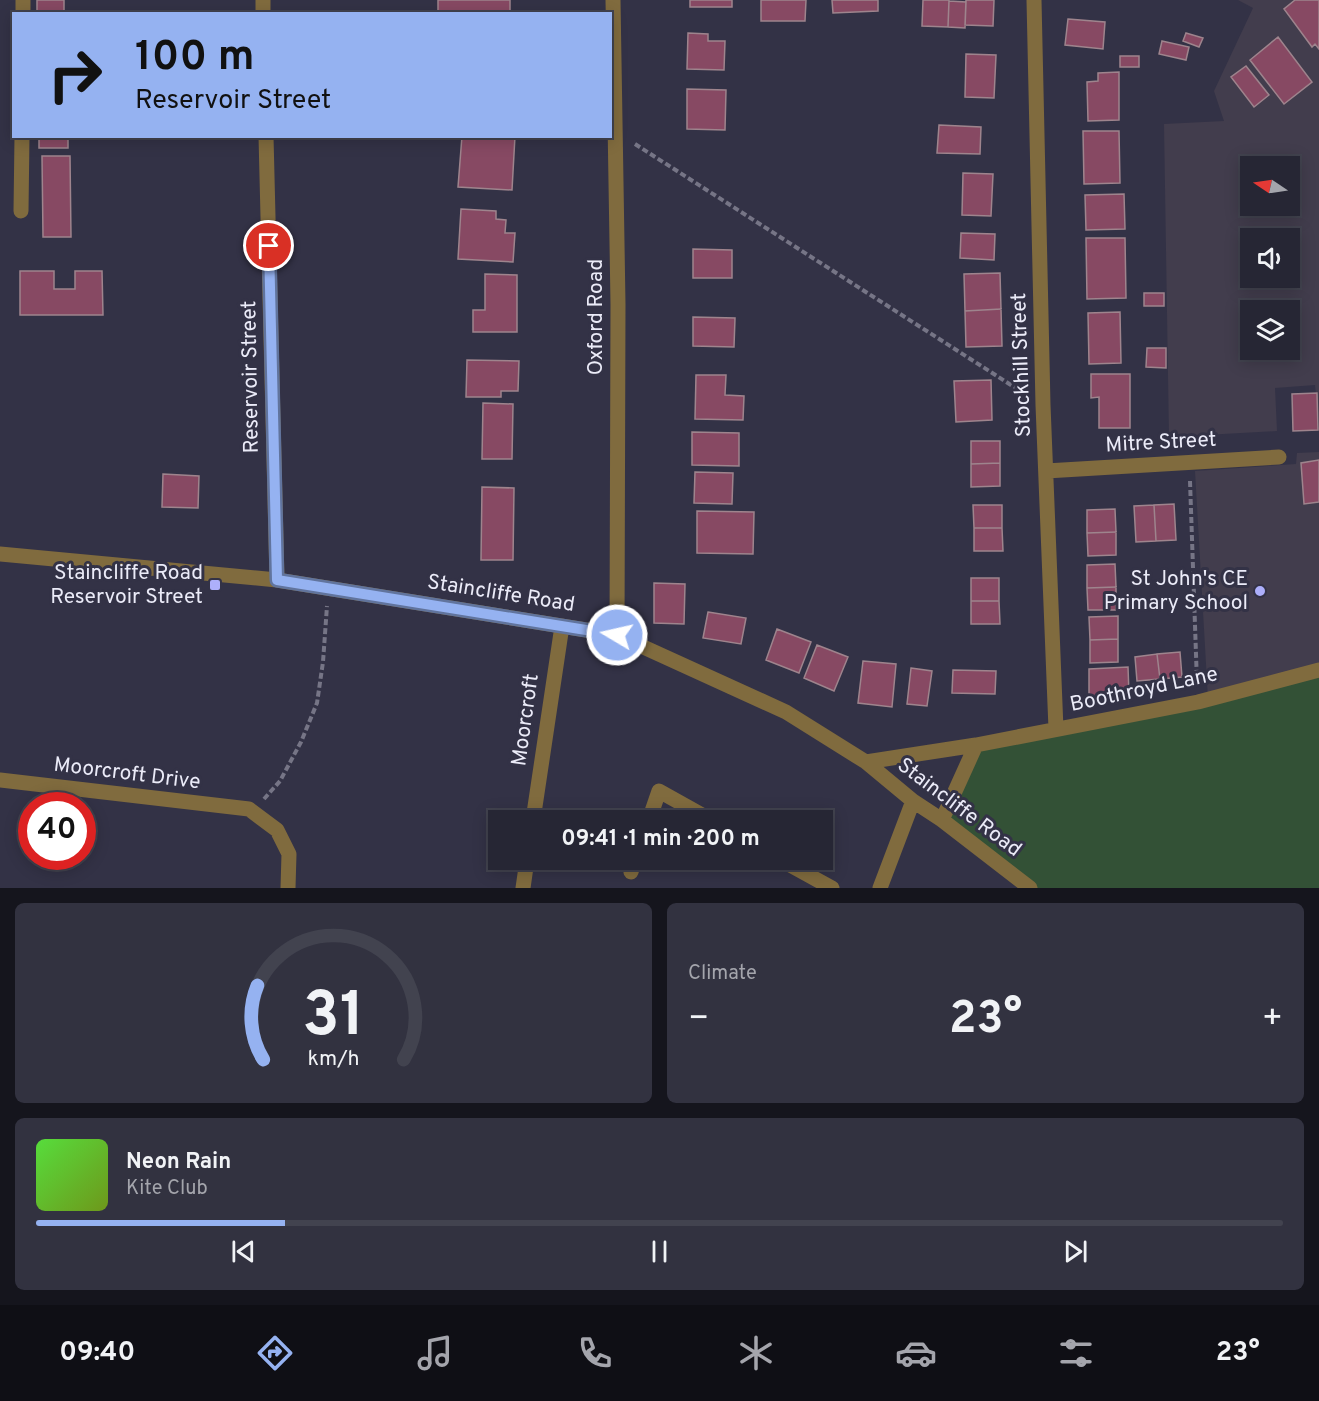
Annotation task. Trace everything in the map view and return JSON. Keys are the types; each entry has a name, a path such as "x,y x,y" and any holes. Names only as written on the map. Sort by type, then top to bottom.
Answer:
{"street":[{"name":"Oxford Road","path":"612,0 618,304 617,635"},
{"name":"Stockhill Street","path":"1034,0 1043,405 1056,729"},
{"path":"21,211 22,138"},
{"name":"Reservoir Street","path":"266,138 277,580"},
{"name":"Mitre Street","path":"1046,471 1189,462 1257,462 1279,458"},
{"name":"Staincliffe Road","path":"0,554 277,580 617,635 786,712 866,762 913,801 942,820 1030,888"},
{"name":"Moorcroft","path":"534,810 562,626"},
{"name":"Boothroyd Lane","path":"866,762 976,745 1198,702 1319,670"},
{"path":"942,820 976,745"},
{"name":"Moorcroft Drive","path":"0,780 249,809"},
{"path":"652,810 659,791 693,810"},
{"path":"880,888 913,801"},
{"path":"249,809 277,831 288,854 288,888"},
{"path":"523,888 526,870"},
{"path":"799,870 832,888"}],"path":[{"path":"614,130 1043,405"},
{"path":"1189,462 1198,702"},
{"path":"249,809 266,797 280,781 301,741 317,703 328,618"}],"shaded area":[{"path":"1238,0 1319,0 1319,422 1315,385 1275,388 1277,431 1169,437 1164,124 1224,121 1214,91 1253,8"},
{"name":"St John's CE Primary School","path":"1319,452 1319,670 1208,699 1195,471 1296,464 1297,453"}],"green space":[{"path":"1319,670 1319,888 1032,888 942,820 976,745"}],"building":[{"path":"37,0 64,0 64,12 37,12"},
{"path":"438,0 510,0 510,12 438,12"},
{"path":"690,0 732,0 732,7 690,7"},
{"path":"761,0 806,0 805,21 761,21"},
{"path":"832,0 878,0 878,11 833,13"},
{"path":"923,0 949,0 948,27 922,26"},
{"path":"966,0 994,0 993,26 965,25"},
{"path":"1295,0 1319,0 1319,49 1315,44 1312,47 1284,9"},
{"path":"949,1 966,2 965,28 948,27"},
{"path":"1068,19 1105,22 1103,49 1065,45"},
{"path":"688,33 708,34 708,41 725,41 724,70 687,69"},
{"path":"1186,33 1203,38 1199,47 1183,41"},
{"path":"1278,37 1312,82 1284,104 1250,60"},
{"path":"1162,41 1189,47 1186,60 1159,54"},
{"path":"966,54 996,55 994,98 965,97"},
{"path":"1120,56 1139,56 1139,67 1120,67"},
{"path":"1246,66 1269,95 1254,107 1231,77"},
{"path":"1119,72 1119,120 1088,121 1087,82 1098,81 1098,73"},
{"path":"687,89 726,90 725,130 687,129"},
{"path":"939,125 981,127 980,154 937,153"},
{"path":"1083,131 1119,131 1120,183 1084,184"},
{"path":"39,138 68,138 68,148 39,148"},
{"path":"462,138 515,138 512,190 458,187"},
{"path":"42,156 70,156 71,237 43,237"},
{"path":"963,173 993,174 991,216 962,215"},
{"path":"1124,194 1125,229 1086,230 1085,195"},
{"path":"461,209 496,211 496,219 506,220 505,233 515,233 513,262 458,259"},
{"path":"961,233 995,234 994,260 960,258"},
{"path":"1086,238 1125,238 1126,298 1087,299"},
{"path":"693,249 732,250 732,278 693,278"},
{"path":"20,271 54,271 54,289 75,289 75,271 102,271 103,315 20,315"},
{"path":"1000,273 1001,309 965,311 964,274"},
{"path":"485,274 517,275 517,332 473,332 473,310 485,310"},
{"path":"1144,293 1164,293 1164,306 1144,306"},
{"path":"1001,309 1002,346 966,347 965,311"},
{"path":"1120,312 1121,363 1089,364 1088,313"},
{"path":"693,317 735,318 734,347 693,346"},
{"path":"1147,348 1166,348 1166,368 1146,367"},
{"path":"467,360 519,361 518,391 501,391 501,397 466,397"},
{"path":"1091,374 1130,374 1130,428 1099,428 1099,397 1091,398"},
{"path":"696,375 726,375 725,395 744,396 743,420 695,419"},
{"path":"991,380 992,420 956,422 954,381"},
{"path":"1317,393 1318,430 1293,431 1292,394"},
{"path":"483,403 513,404 512,459 482,459"},
{"path":"692,432 739,433 739,466 692,465"},
{"path":"971,441 1000,441 1000,463 971,464"},
{"path":"1319,460 1319,502 1304,504 1301,463"},
{"path":"1000,463 1000,486 971,487 971,464"},
{"path":"695,472 733,473 732,504 694,503"},
{"path":"163,474 199,476 198,508 162,507"},
{"path":"482,487 514,488 513,560 481,560"},
{"path":"1174,504 1176,540 1156,541 1154,505"},
{"path":"973,505 1002,505 1002,528 974,528"},
{"path":"1154,505 1156,541 1136,542 1134,506"},
{"path":"1115,509 1116,532 1087,533 1087,510"},
{"path":"697,511 754,512 753,554 697,553"},
{"path":"974,528 1002,528 1003,551 974,551"},
{"path":"1116,532 1116,555 1088,556 1087,533"},
{"path":"1115,564 1116,587 1087,588 1087,565"},
{"path":"971,578 999,578 999,601 971,601"},
{"path":"654,583 685,584 684,624 654,623"},
{"path":"1116,587 1116,610 1088,610 1087,588"},
{"path":"971,601 999,601 1000,624 971,624"},
{"path":"708,612 746,618 741,644 703,638"},
{"path":"1118,616 1118,639 1090,640 1089,617"},
{"path":"777,629 811,642 799,673 766,660"},
{"path":"1118,639 1118,662 1090,663 1090,640"},
{"path":"817,645 848,657 834,691 804,678"},
{"path":"1180,652 1182,677 1160,679 1157,654"},
{"path":"1157,654 1160,679 1137,681 1135,657"},
{"path":"863,661 896,664 892,707 858,703"},
{"path":"1128,667 1129,694 1089,696 1089,669"},
{"path":"911,668 932,671 927,706 907,704"},
{"path":"953,670 996,671 995,694 952,693"}],"place":[{"name":"Staincliffe Road Reservoir Street","path":"215,585"},
{"name":"St John's CE Primary School","path":"1260,591"}],"route":[{"path":"269,246 277,580 617,635"}]}
